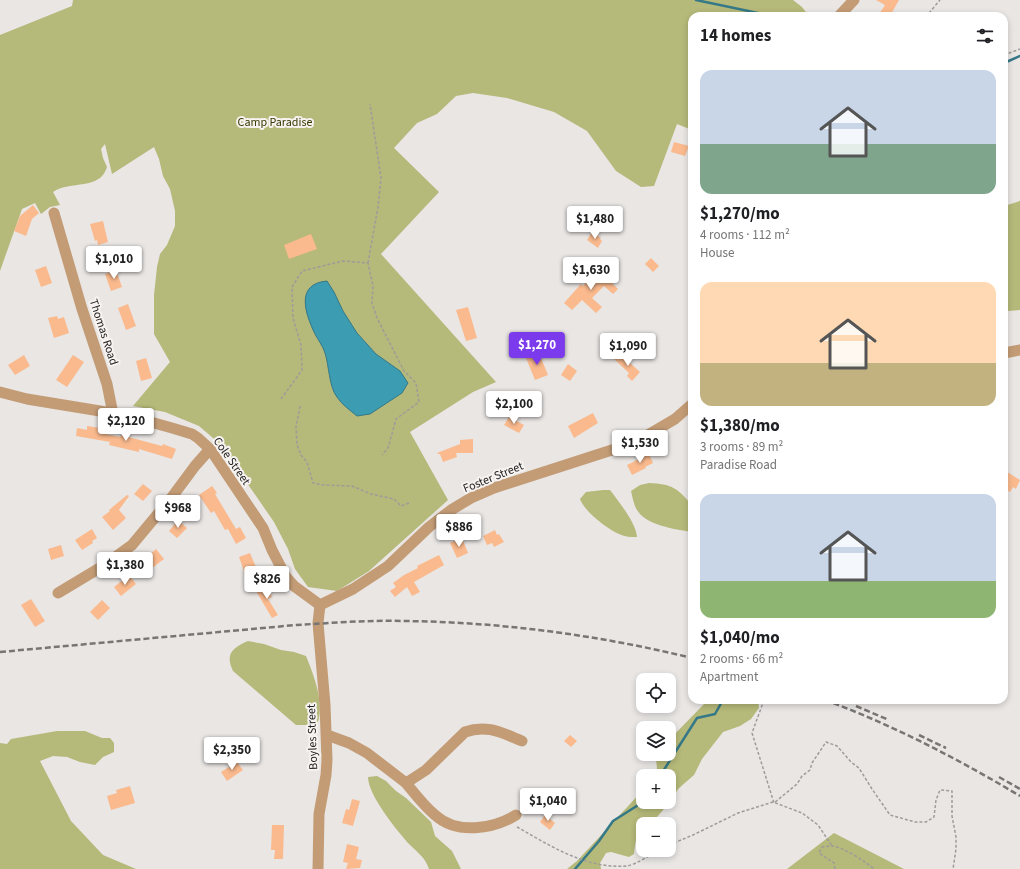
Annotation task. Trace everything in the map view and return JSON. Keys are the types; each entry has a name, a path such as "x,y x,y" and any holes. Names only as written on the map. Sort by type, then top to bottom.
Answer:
{"street":[{"path":"843,12 854,0"},
{"name":"Thomas Road","path":"54,213 82,310 107,384 113,414"},
{"path":"1008,352 1020,350"},
{"name":"Cole Street","path":"0,392 27,399 113,414 192,434 204,442 210,449 263,528 272,550 286,577 294,586 320,605"},
{"name":"Foster Street","path":"320,605 353,589 388,566 429,527 451,510 471,498 494,488 615,449 641,439 675,419 688,408"},
{"path":"58,593 103,566 132,545 210,449"},
{"name":"Boyles Street","path":"318,869 319,814 326,775 327,735 318,624 320,605"},
{"path":"406,783 426,770 465,732 473,729 484,728 495,730 522,741"},
{"path":"327,735 349,743 367,753 406,783 435,816 444,822 464,828 492,826 511,818"}],"path":[{"path":"930,12 940,0"},
{"path":"1008,54 1020,49"},
{"path":"370,104 381,178 378,206 368,263 373,286 372,302 377,318 404,371 416,383 419,402 396,419 388,448 382,455"},
{"path":"281,399 302,370 301,345 293,318 292,287 302,271 343,261 368,263"},
{"path":"300,406 296,427 297,445 306,462 313,482 323,485 352,486 371,494 394,499 401,506 409,503"},
{"path":"763,704 752,733 774,802"},
{"path":"676,842 693,836 738,813 774,802 798,784 802,776 810,770 816,757 826,742 837,746 851,762 859,768 872,790 890,815 915,822 926,822 934,817 936,800 940,790 952,791 952,816 956,837 953,869"},
{"path":"774,802 802,813 818,826 832,846"},
{"path":"511,818 557,852 586,864 612,868 628,866 646,857"},
{"path":"835,869 834,863 819,852 822,848 832,846 847,851 866,862 874,869"}],"green space":[{"name":"Camp Paradise","path":"73,0 793,0 806,12 688,12 688,128 677,124 654,186 641,187 616,171 587,131 554,112 507,98 473,93 456,96 437,114 417,123 394,148 439,192 381,254 496,382 473,392 410,432 448,500 369,571 337,591 308,587 295,569 288,549 274,522 220,444 199,426 165,412 133,406 170,362 154,334 154,295 160,254 167,245 175,226 175,211 170,189 163,176 159,159 154,147 112,174 105,144 101,149 107,167 98,179 84,184 60,188 53,192 60,205 50,207 41,214 35,203 22,209 0,271 0,35 72,6"},
{"path":"1020,201 1020,310 1008,311 1008,205"},
{"path":"649,483 663,484 678,491 688,501 688,531 659,525 644,518 634,504 631,491 640,485"},
{"path":"610,490 622,506 634,525 637,537 624,536 614,532 596,519 582,504 580,499 586,492"},
{"path":"248,641 306,656 315,680 319,697 320,714 318,722 311,725 296,725 233,671 230,660 232,652 238,646"},
{"path":"704,704 758,704 759,708 751,719 740,726 723,732 702,759 694,775 676,792 676,769 657,768 656,761 676,761 676,733"},
{"path":"57,731 85,731 102,738 110,738 114,743 114,752 103,757 95,765 80,762 67,757 53,756 40,761 71,821 103,855 136,869 0,869 0,743 7,744 11,739"},
{"path":"377,776 386,781 406,798 431,822 435,836 452,851 461,869 429,869 424,859 398,831 378,803 369,785 368,777"},
{"path":"636,798 636,809 663,809 656,817 636,817 634,854 629,857 611,852 606,853 600,863 601,869 567,869 577,861"},
{"path":"834,833 904,869 787,869"}],"water":[{"path":"327,281 357,333 376,354 400,371 408,383 402,393 370,414 357,416 339,400 334,393 324,350 308,317 305,301 310,288 317,283"}],"building":[{"path":"876,0 899,0 892,12 881,12 885,5"},
{"path":"674,142 688,146 685,156 671,152"},
{"path":"33,205 39,213 32,219 26,236 14,231 20,216"},
{"path":"103,221 108,242 98,245 97,240 95,241 90,224"},
{"path":"592,232 601,238 600,239 602,241 598,248 587,240"},
{"path":"311,234 317,249 289,259 284,245"},
{"path":"651,258 659,266 653,272 645,264"},
{"path":"46,266 52,283 41,287 35,270"},
{"path":"598,267 606,274 604,275 618,289 613,294 604,286 592,298 602,307 596,313 582,300 572,310 564,303 581,284 583,286"},
{"path":"116,270 122,287 111,291 105,274"},
{"path":"128,304 136,326 126,330 118,308"},
{"path":"468,307 477,338 466,341 456,310"},
{"path":"57,316 58,319 64,317 69,333 54,338 48,318"},
{"path":"539,353 548,375 535,380 526,358"},
{"path":"620,354 640,372 632,381 627,376 629,373 614,359"},
{"path":"24,355 30,366 15,375 8,365"},
{"path":"73,355 84,362 67,387 56,380"},
{"path":"146,358 152,378 141,381 136,361"},
{"path":"568,364 577,371 570,381 561,375"},
{"path":"593,413 598,423 574,438 568,426"},
{"path":"509,417 524,425 519,433 504,425"},
{"path":"87,426 107,429 106,434 120,437 121,435 162,446 163,444 176,449 172,459 139,449 139,452 109,445 110,442 76,436 77,428 87,430"},
{"path":"473,439 473,453 456,453 457,457 443,462 440,454 437,453 460,444 460,440"},
{"path":"649,454 653,463 632,475 627,465"},
{"path":"1008,472 1020,480 1016,489 1013,487 1010,492 1008,491"},
{"path":"143,484 152,491 143,501 134,494"},
{"path":"212,486 217,493 215,494 236,529 240,527 246,538 236,544 228,529 225,530 214,511 211,513 199,495"},
{"path":"127,495 129,496 119,510 126,518 113,530 102,517"},
{"path":"178,520 187,528 177,538 169,531"},
{"path":"92,529 97,538 92,541 93,543 82,550 75,540"},
{"path":"495,530 497,535 499,534 504,542 494,547 492,543 487,545 483,536"},
{"path":"462,538 468,553 457,558 450,543"},
{"path":"61,545 64,556 51,560 48,549"},
{"path":"156,549 164,559 148,571 141,562"},
{"path":"250,553 258,572 246,577 239,557"},
{"path":"439,555 444,565 414,582 420,592 412,596 407,587 395,597 390,591 396,587 393,583 404,575 418,568 417,566"},
{"path":"129,575 136,584 121,596 114,587"},
{"path":"266,585 272,597 268,599 278,615 272,618 256,591"},
{"path":"31,599 45,621 35,627 21,605"},
{"path":"102,600 110,608 98,620 90,612"},
{"path":"570,735 577,741 571,747 564,741"},
{"path":"237,762 243,770 227,781 221,772"},
{"path":"130,786 135,803 111,810 107,796 117,793 116,790"},
{"path":"352,799 360,801 353,826 342,823 346,809 349,810"},
{"path":"545,815 555,823 550,830 540,822"},
{"path":"272,825 284,825 283,859 274,859 275,850 271,850"},
{"path":"347,844 359,847 356,859 362,860 360,868 346,869 348,863 343,862"}],"waterway":[{"path":"696,0 753,12"},
{"path":"1008,61 1020,56"},
{"path":"664,769 697,718 715,714 721,704"},
{"path":"575,869 599,841 613,821 636,806"}],"railway":[{"path":"0,652 296,625 390,621 476,624 549,631 585,636 688,657"},
{"path":"835,704 875,720 925,744 1020,796"},
{"path":"856,706 889,720"},
{"path":"919,735 946,748"},
{"path":"999,777 1020,789"}]}
